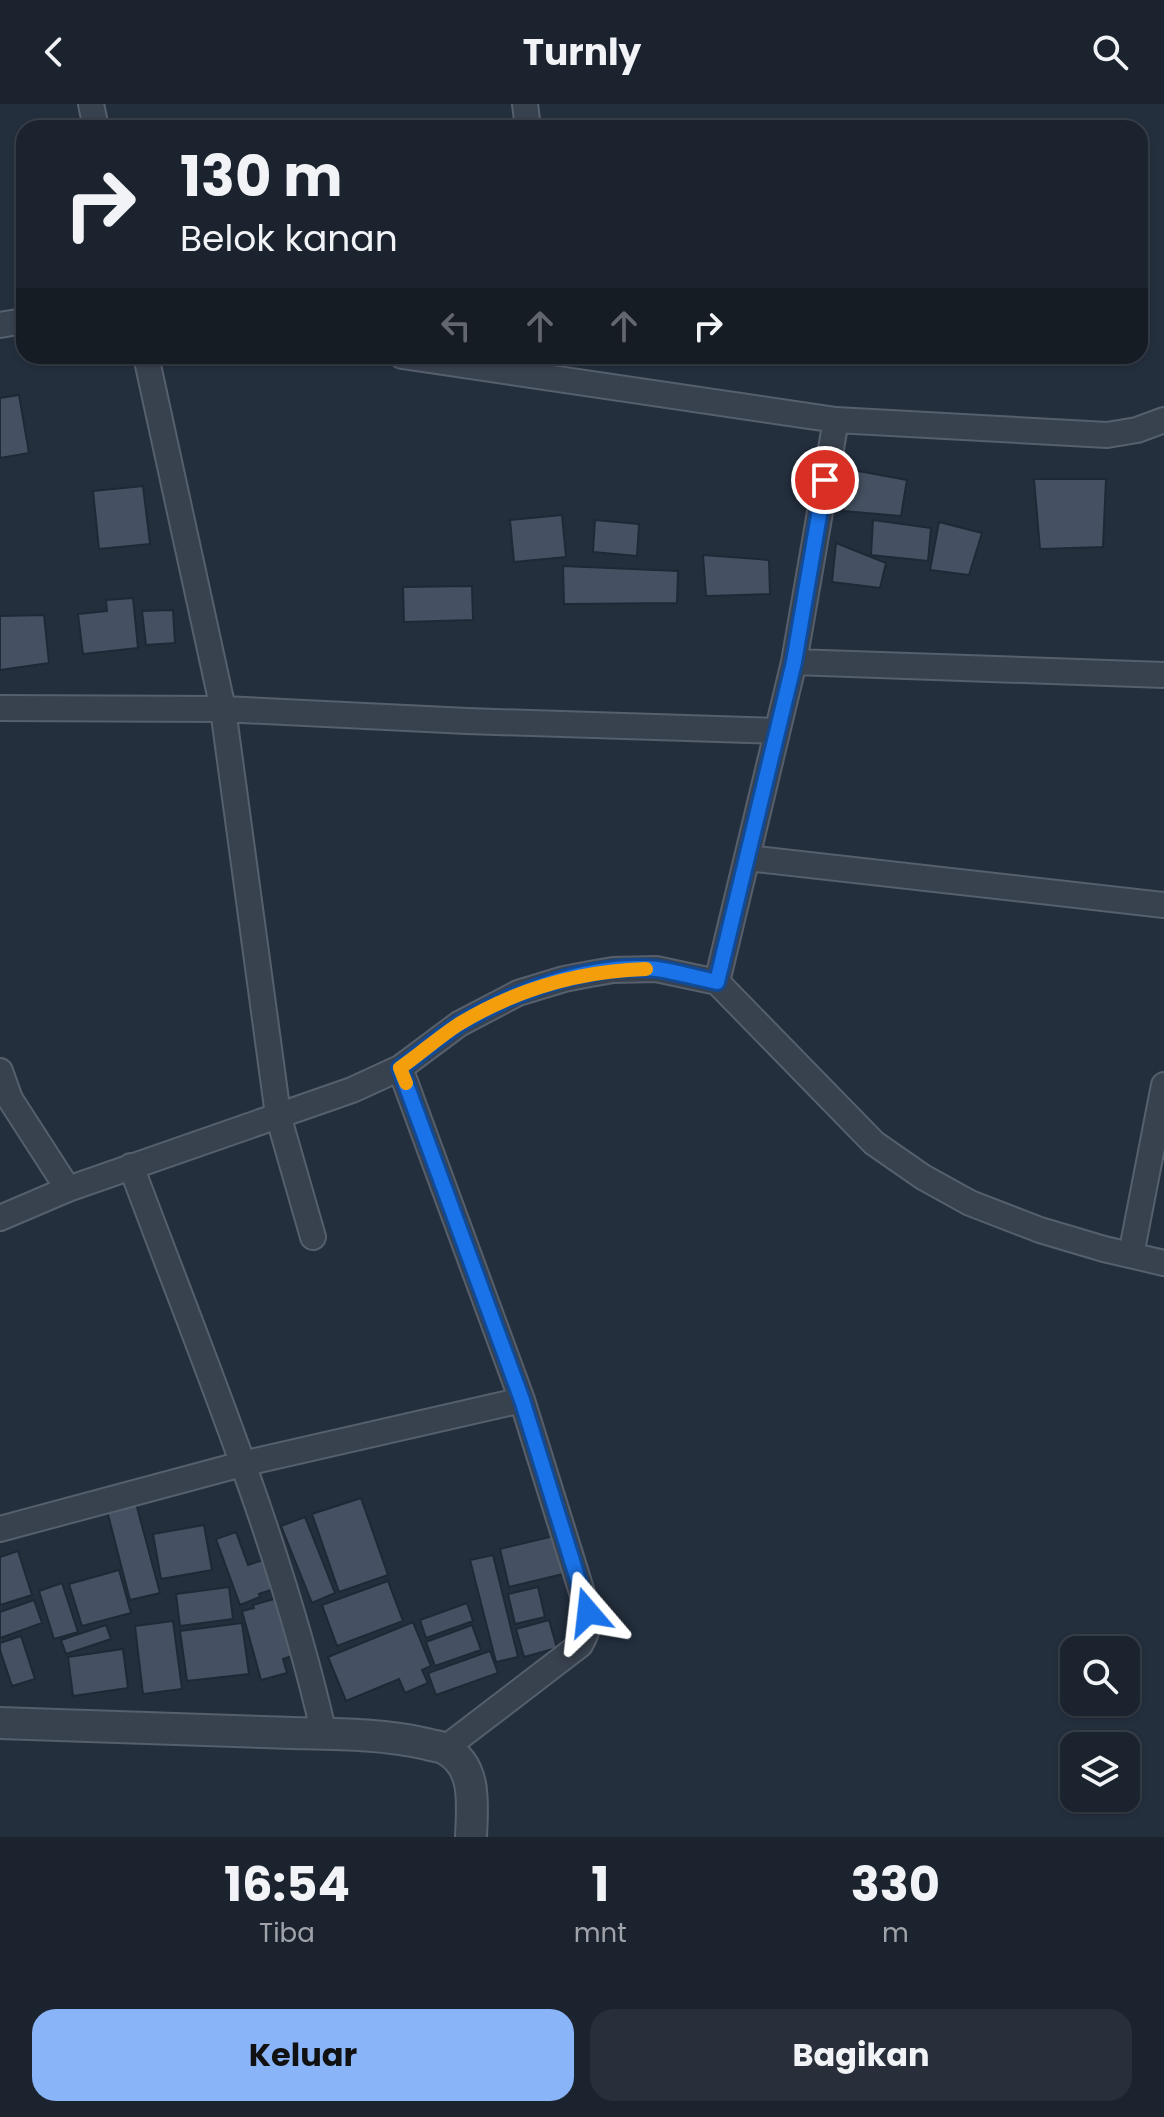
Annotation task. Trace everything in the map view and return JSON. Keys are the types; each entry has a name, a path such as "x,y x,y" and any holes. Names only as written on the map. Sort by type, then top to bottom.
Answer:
{"street":[{"path":"148,364 223,709 278,1115 313,1237"},
{"path":"513,364 836,420 1107,435 1137,430 1164,420"},
{"path":"717,982 794,662 836,420"},
{"path":"794,662 1164,675"},
{"path":"0,708 223,709 776,731"},
{"path":"748,858 1164,905"},
{"path":"0,1218 131,1166 352,1090 400,1068 459,1024 518,993 564,979 613,970 656,969 717,982 874,1143 923,1177 970,1203 1040,1230 1164,1263"},
{"path":"400,1068 522,1400 589,1621 580,1645 444,1749"},
{"path":"0,1071 10,1099 68,1189"},
{"path":"1131,1255 1164,1085"},
{"path":"131,1166 286,1589 324,1734"},
{"path":"0,1529 242,1464 522,1400"},
{"path":"0,1723 324,1734 415,1741 444,1749 464,1767 472,1795 471,1837"}],"building":[{"path":"19,395 29,453 0,458 0,398"},
{"path":"853,470 907,480 901,516 843,511"},
{"path":"1034,479 1106,479 1103,547 1040,549"},
{"path":"143,486 150,544 99,549 93,491"},
{"path":"562,515 566,557 514,562 510,520"},
{"path":"595,520 639,524 637,556 593,552"},
{"path":"873,520 931,528 928,561 871,555"},
{"path":"939,522 982,533 969,575 930,570"},
{"path":"836,543 886,563 880,588 832,582"},
{"path":"703,555 769,560 770,594 706,596"},
{"path":"563,566 678,571 677,603 564,604"},
{"path":"472,586 473,620 404,622 403,587"},
{"path":"133,598 138,648 83,654 78,614 107,611 106,600"},
{"path":"173,610 175,643 146,645 142,611"},
{"path":"44,615 49,663 0,670 0,616"},
{"path":"134,1496 160,1593 130,1600 105,1503"},
{"path":"361,1498 388,1575 339,1592 312,1514"},
{"path":"305,1517 335,1593 312,1603 281,1526"},
{"path":"204,1525 212,1570 161,1579 153,1534"},
{"path":"236,1532 248,1565 269,1558 280,1587 240,1605 216,1539"},
{"path":"558,1535 567,1573 509,1587 500,1549"},
{"path":"18,1551 32,1595 0,1605 0,1557"},
{"path":"493,1555 518,1657 496,1662 470,1560"},
{"path":"119,1570 131,1613 82,1626 69,1584"},
{"path":"388,1581 403,1621 337,1646 322,1605"},
{"path":"62,1583 78,1632 54,1639 39,1591"},
{"path":"229,1587 233,1619 180,1626 176,1594"},
{"path":"538,1587 545,1617 515,1624 508,1594"},
{"path":"281,1597 298,1654 283,1659 287,1673 261,1680 242,1611"},
{"path":"34,1600 42,1623 0,1638 0,1612"},
{"path":"467,1603 473,1621 426,1638 420,1620"},
{"path":"549,1620 557,1648 524,1657 516,1629"},
{"path":"173,1621 182,1689 143,1694 135,1626"},
{"path":"413,1622 431,1666 422,1670 428,1683 405,1693 399,1679 346,1701 328,1657"},
{"path":"242,1623 249,1674 187,1681 180,1631"},
{"path":"106,1625 111,1639 66,1654 61,1640"},
{"path":"472,1625 481,1650 435,1666 426,1642"},
{"path":"21,1636 35,1679 12,1686 0,1643"},
{"path":"123,1649 128,1688 73,1696 68,1657"},
{"path":"490,1651 498,1673 436,1695 428,1673"}],"slow traffic":[{"path":"406,1083 400,1068 459,1024 518,993 573,977 613,970 646,969"}],"route":[{"path":"588,1612 522,1400 400,1068 459,1024 518,993 564,979 613,970 656,969 717,982 794,662 825,480"}]}
